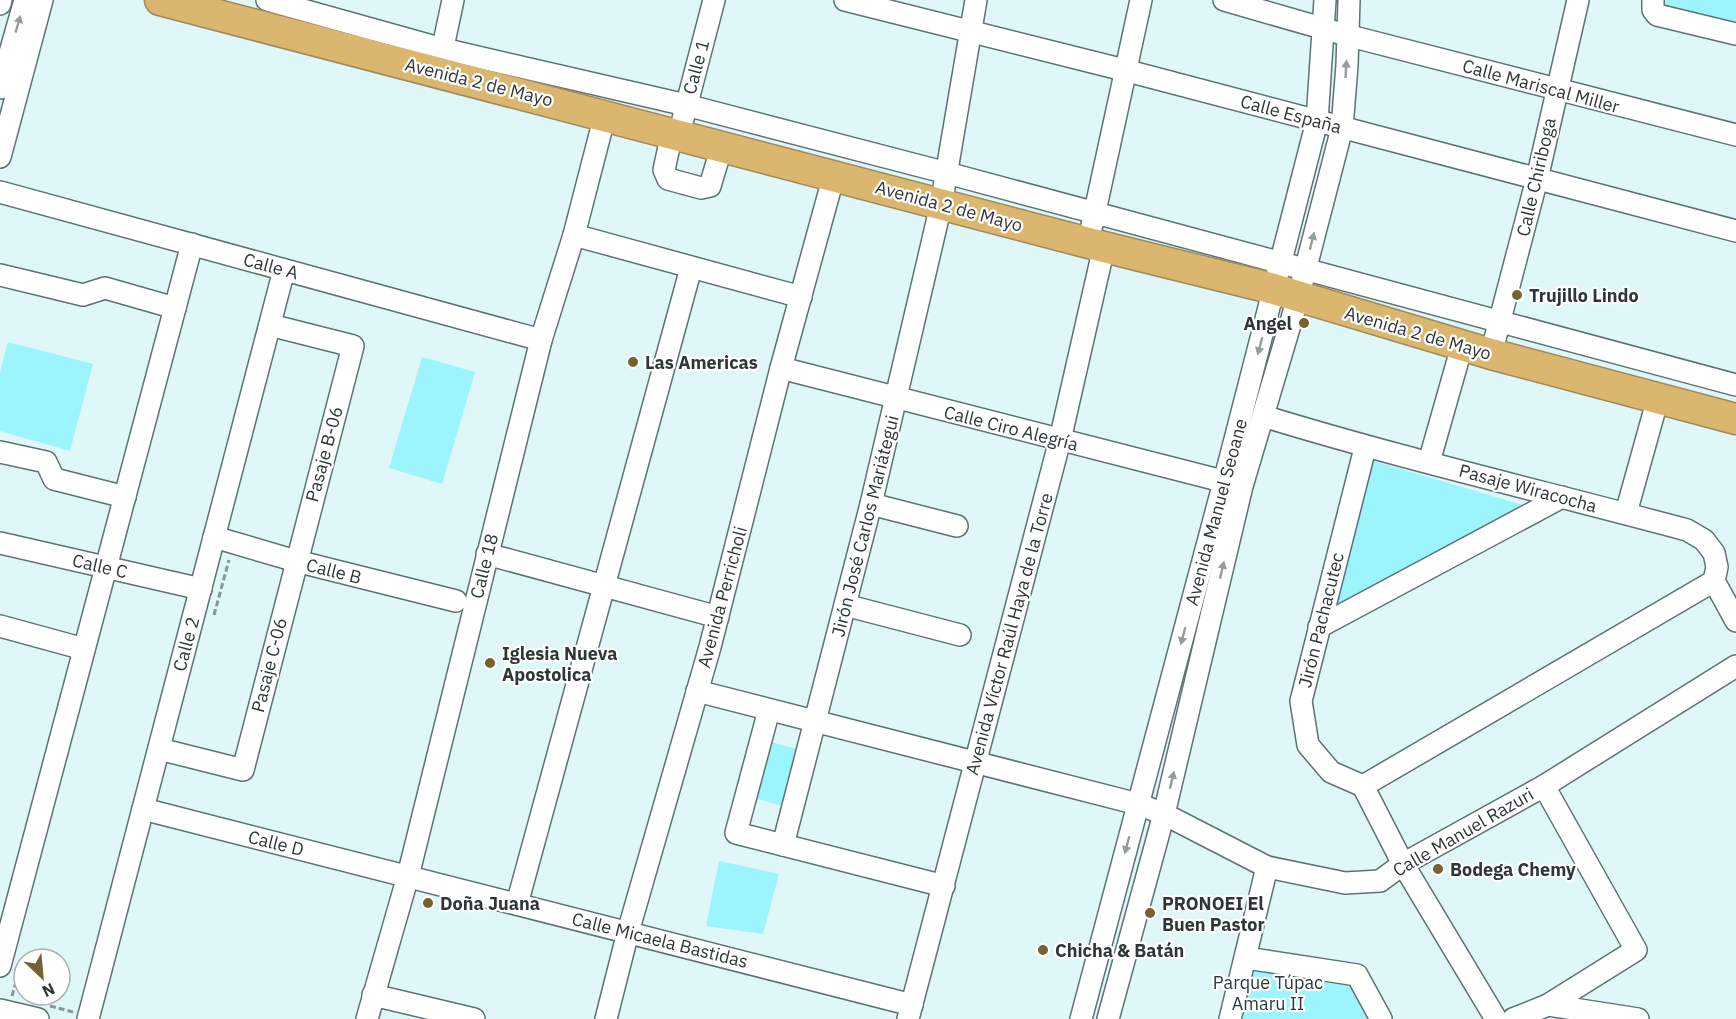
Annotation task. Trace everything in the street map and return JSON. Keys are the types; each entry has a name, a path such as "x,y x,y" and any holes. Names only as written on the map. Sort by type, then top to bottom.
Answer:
{"highway":[{"name":"Avenida 2 de Mayo","path":"160,0 202,5 441,60 605,115 941,205 1096,245 1284,284 1461,346 1736,419"}],"street":[{"path":"0,88 24,0"},
{"path":"0,157 42,0"},
{"path":"267,0 441,60 686,105 1094,213 1284,284 1305,269 1736,385"},
{"path":"441,60 453,0"},
{"name":"Calle 1","path":"714,0 686,105 664,170 668,179 701,188 710,186 722,146"},
{"name":"Calle España","path":"845,0 1124,70 1736,231"},
{"name":"Jirón José Carlos Mariátegui","path":"783,845 871,504 941,205 976,0"},
{"name":"Avenida Víctor Raúl Haya de la Torre","path":"910,1012 1060,440 1096,245 1094,213 1141,0"},
{"name":"Calle Mariscal Miller","path":"1224,0 1346,35 1736,135"},
{"name":"Avenida Manuel Seoane","path":"1108,1019 1164,814 1233,484 1263,416 1284,284 1317,121 1325,0"},
{"name":"Avenida Manuel Seoane","path":"1081,1019 1138,804 1233,484 1284,284 1305,269 1341,128 1347,65 1346,35 1349,0"},
{"name":"Calle Chiriboga","path":"1491,354 1537,179 1578,0"},
{"path":"1653,5 1657,15 1736,34"},
{"name":"Calle 18","path":"367,1019 408,876 541,340 574,235 605,115"},
{"name":"Avenida Perricholi","path":"606,1019 628,933 718,617 781,368 834,175"},
{"name":"Calle A","path":"0,192 541,340"},
{"path":"574,235 801,297"},
{"path":"0,966 6,920 84,649 192,244"},
{"path":"517,904 691,268"},
{"name":"Calle 2","path":"88,1019 284,270"},
{"path":"0,274 83,295 105,288 175,308"},
{"name":"Pasaje B-06","path":"270,325 353,346 296,561"},
{"path":"1429,462 1461,346"},
{"name":"Calle Ciro Alegría","path":"781,368 1233,484"},
{"path":"1626,513 1658,398"},
{"name":"Pasaje Wiracocha","path":"1263,416 1365,448 1429,462 1687,530 1704,540 1714,553 1717,567 1714,581 1736,621"},
{"name":"Jirón Pachacutec","path":"1363,786 1331,772 1308,745 1301,701 1365,448"},
{"path":"0,452 46,462 54,479 125,497"},
{"path":"1319,627 1562,497"},
{"path":"871,504 957,526"},
{"name":"Calle B","path":"214,537 296,561 456,601"},
{"name":"Calle C","path":"0,543 201,589"},
{"path":"487,554 718,617"},
{"name":"Pasaje C-06","path":"159,749 243,770 296,561"},
{"path":"1496,1019 1403,864 1363,786 1714,581"},
{"path":"845,605 960,634"},
{"path":"0,626 84,649"},
{"name":"Calle Manuel Razuri","path":"697,691 1138,804 1164,814 1267,867 1345,883 1380,881 1403,864 1544,786 1736,666"},
{"path":"769,710 736,833 944,885"},
{"path":"1513,1019 1548,1005 1636,950 1544,786"},
{"name":"Calle D","path":"143,809 408,876"},
{"path":"1230,1019 1267,867"},
{"name":"Calle Micaela Bastidas","path":"408,876 628,933 910,1012"},
{"path":"1246,958 1357,975 1381,1019"},
{"path":"373,995 474,1019"},
{"path":"1548,1005 1638,1019"},
{"path":"0,1010 38,1019"}],"green space":[{"path":"1663,0 1736,0 1736,27 1661,10"},
{"path":"8,342 93,364 70,451 0,431 0,372"},
{"path":"422,357 475,372 442,484 389,468"},
{"path":"1373,461 1523,505 1336,606"},
{"path":"771,742 801,750 785,807 755,798"},
{"path":"719,861 779,874 763,934 706,926"},
{"name":"Parque Túpac Amaru II","path":"1246,963 1357,975 1381,1019 1231,1019"}],"place":[{"name":"Trujillo Lindo","path":"1517,295"},
{"name":"Angel","path":"1304,323"},
{"name":"Las Americas","path":"633,362"},
{"name":"Iglesia Nueva Apostolica","path":"490,663"},
{"name":"Bodega Chemy","path":"1438,869"},
{"name":"Doña Juana","path":"428,903"},
{"name":"PRONOEI El Buen Pastor","path":"1150,913"},
{"name":"Chicha & Batán","path":"1043,950"}]}
